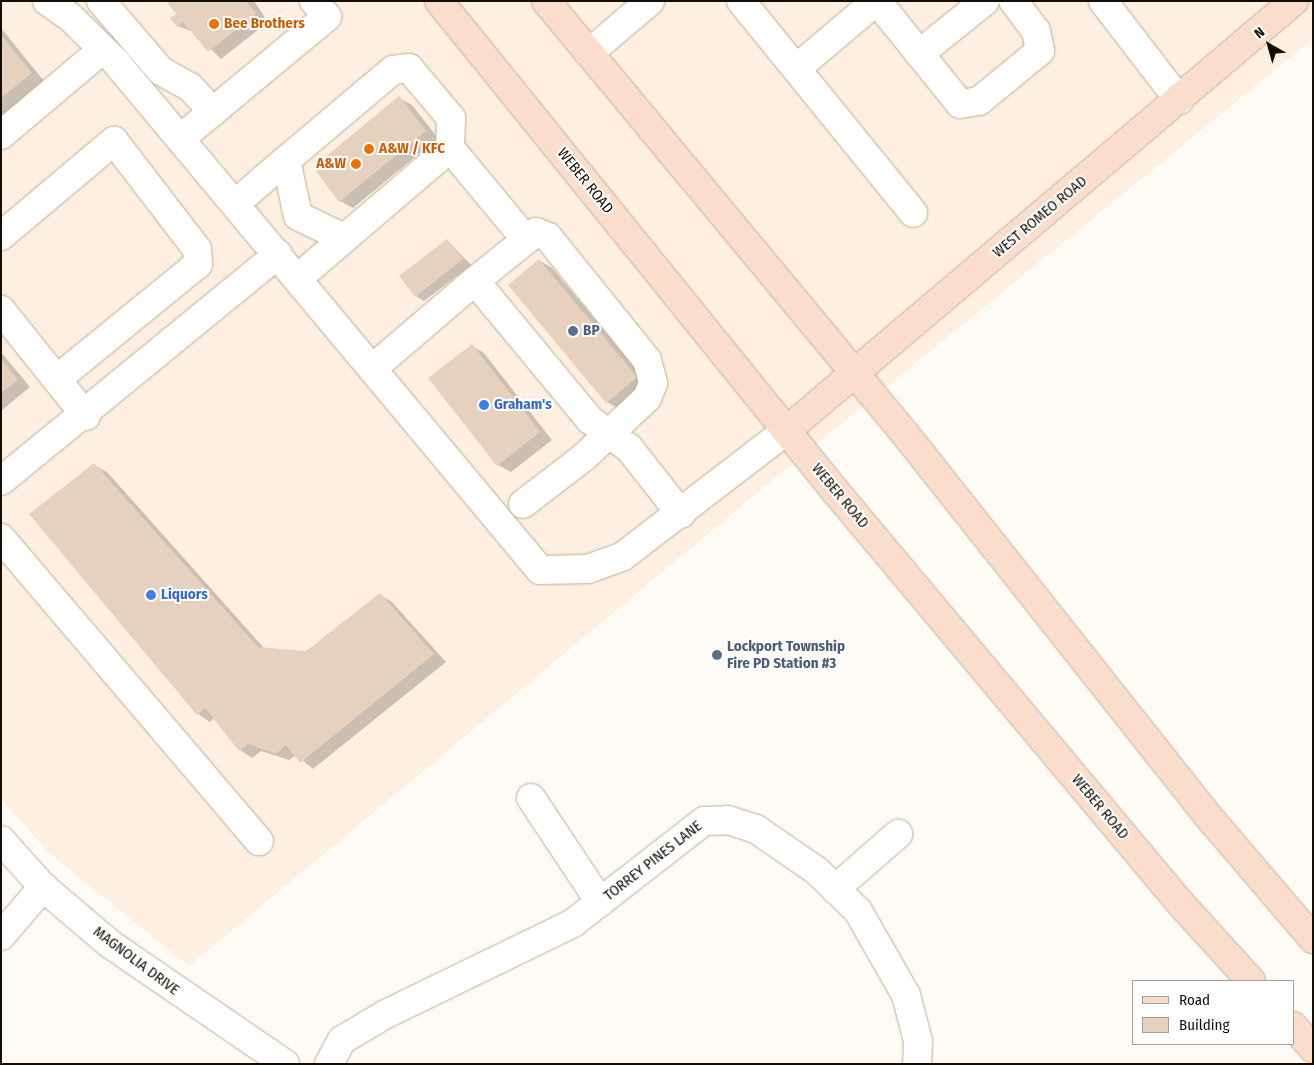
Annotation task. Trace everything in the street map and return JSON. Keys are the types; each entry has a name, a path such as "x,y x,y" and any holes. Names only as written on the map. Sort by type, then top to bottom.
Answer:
{"main road":[{"name":"WEBER ROAD","path":"439,1 786,431 1181,904 1251,980"},
{"path":"546,1 855,374 1214,824 1313,939"},
{"name":"WEST ROMEO ROAD","path":"786,431 1294,1"},
{"path":"1294,1027 1313,1048"}],"street":[{"path":"47,1 103,49 181,138 540,570 588,569 623,556 682,514 786,431"},
{"path":"102,1 161,71 190,87 214,112"},
{"path":"181,138 327,17 314,1"},
{"path":"589,53 650,1"},
{"path":"741,1 913,213"},
{"path":"797,68 877,1 960,104 979,101 1040,51 1036,31 1013,1"},
{"path":"919,54 985,1"},
{"path":"1103,1 1179,100"},
{"path":"1,135 103,49"},
{"path":"236,203 393,70 408,68 451,118 450,148 526,240"},
{"path":"1,236 114,141 197,249 198,264 57,379"},
{"path":"298,278 450,148"},
{"path":"286,160 298,216 344,238"},
{"path":"373,368 536,232 548,237 647,360 653,383 646,398 608,432 584,457 523,504"},
{"path":"1,481 86,416 278,254"},
{"path":"475,281 590,420 629,448 682,514"},
{"path":"1,310 86,416"},
{"path":"1,538 259,841"},
{"path":"532,798 600,902"},
{"name":"TORREY PINES LANE","path":"329,1064 342,1040 386,1014 573,924 704,821 728,820 756,829 835,889 858,911 906,995 918,1041 916,1064"},
{"path":"835,889 898,834"},
{"name":"MAGNOLIA DRIVE","path":"1,840 43,886 110,944 285,1064"},
{"path":"1,936 43,886"}],"shaded area":[{"path":"1,1 1313,1 1313,39 804,454 189,966 50,854 1,799"}],"building":[{"name":"Bee Brothers","path":"166,1 246,1 256,14 208,52 183,22 177,27 170,18 176,14"},
{"path":"1,35 32,73 1,98"},
{"name":"A&W / KFC","path":"399,96 426,131 339,202 313,167"},
{"path":"447,239 463,259 415,297 399,276"},
{"name":"BP","path":"539,259 637,377 606,403 508,285"},
{"name":"Graham's","path":"472,344 540,432 497,466 428,378"},
{"path":"1,359 18,380 1,393"},
{"path":"94,463 258,647 306,651 380,593 434,654 300,763 286,745 276,754 248,744 239,751 205,708 197,715 29,514"}],"place":[{"name":"Bee Brothers","path":"214,24"},
{"name":"A&W / KFC","path":"369,149"},
{"name":"A&W","path":"356,164"},
{"name":"BP","path":"573,331"},
{"name":"Graham's","path":"484,405"},
{"name":"Liquors","path":"151,595"},
{"name":"Lockport Township Fire PD Station #3","path":"717,655"}]}
